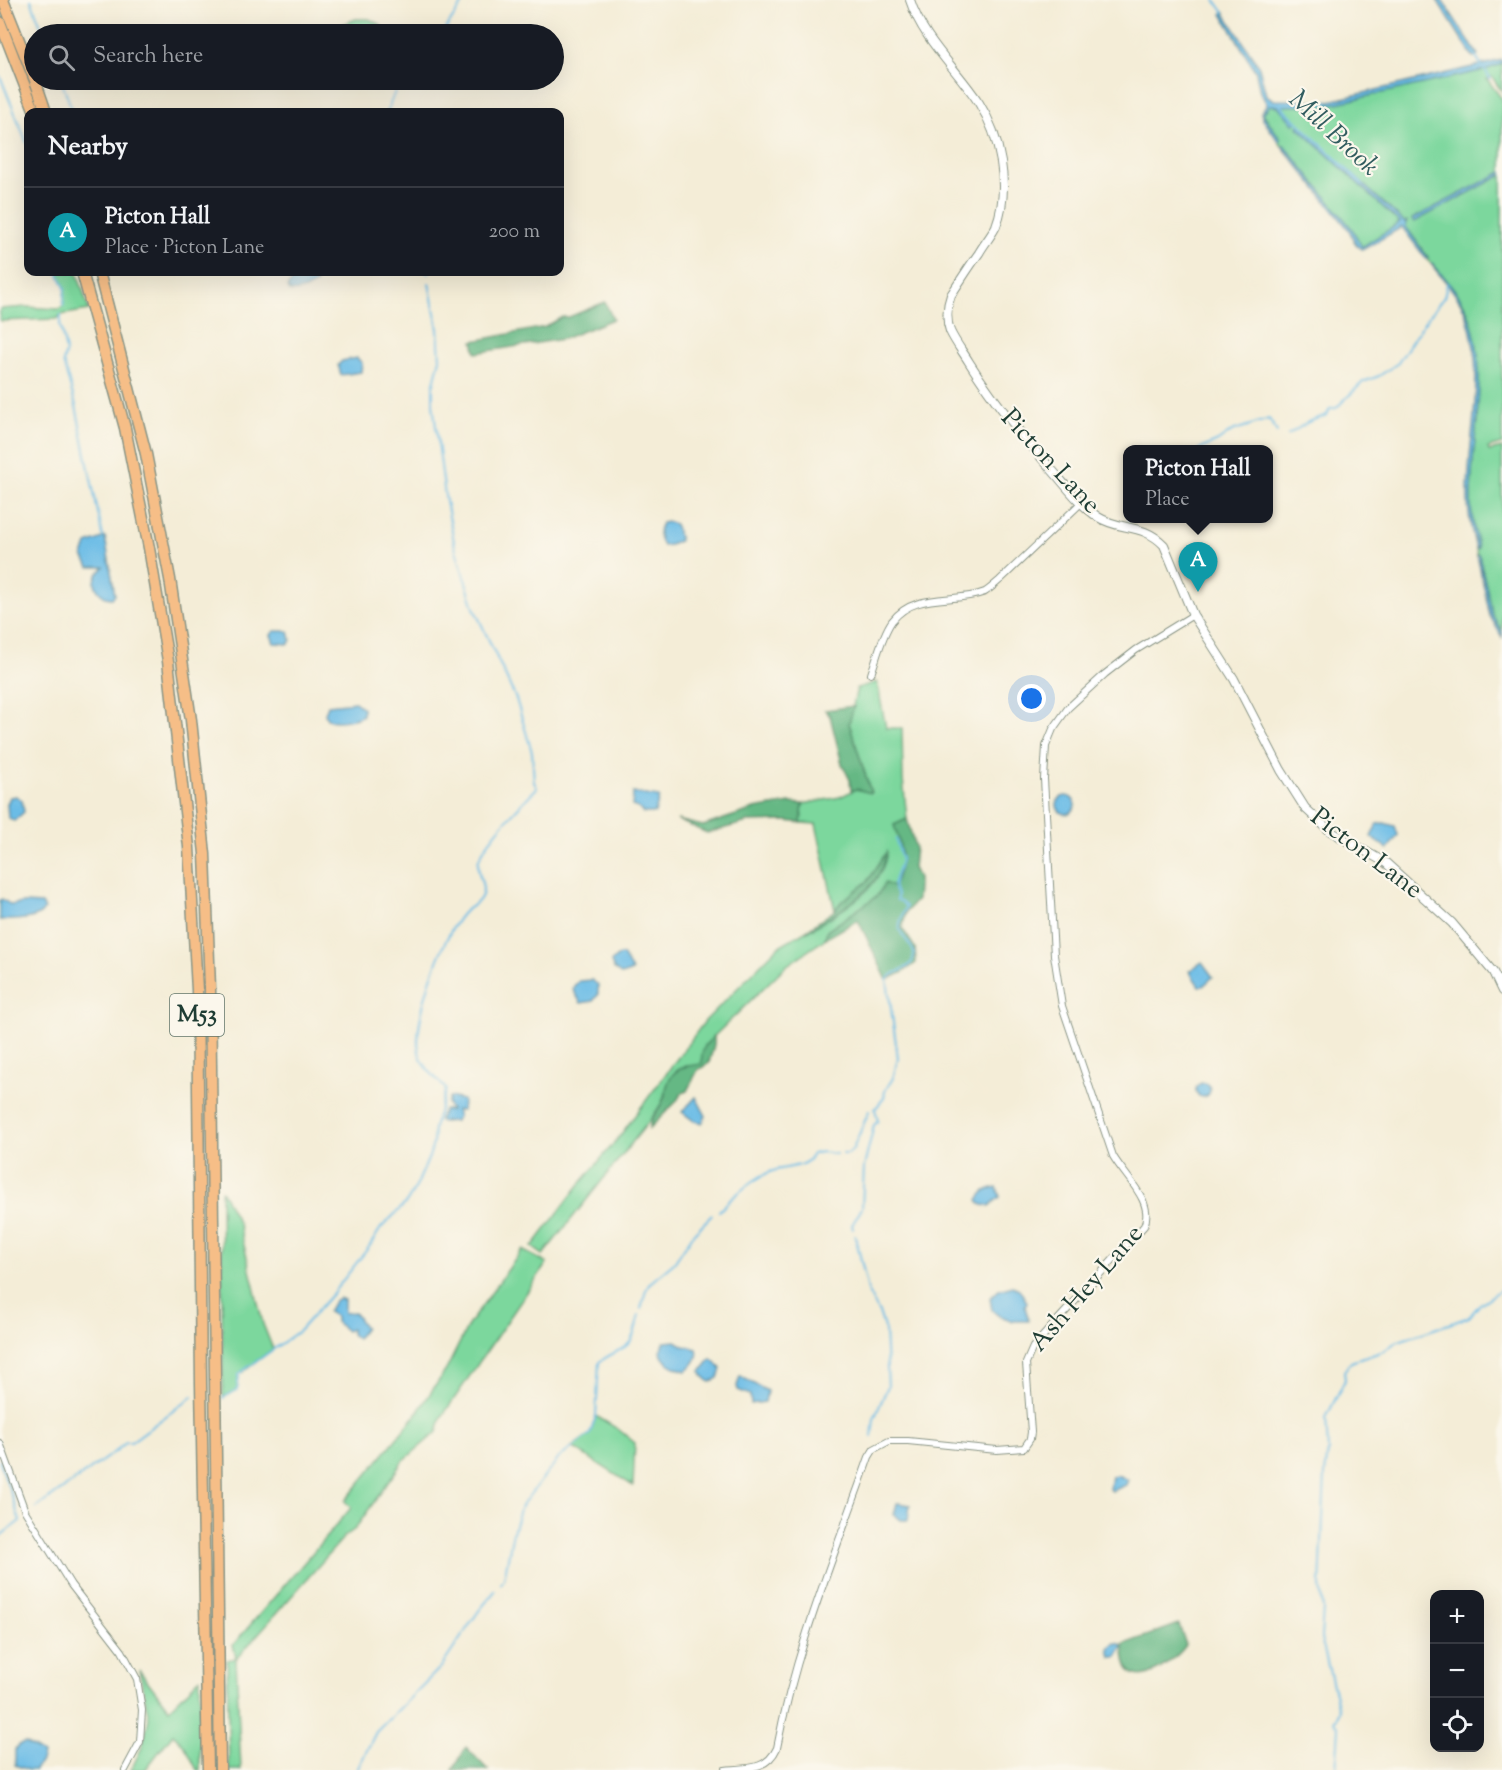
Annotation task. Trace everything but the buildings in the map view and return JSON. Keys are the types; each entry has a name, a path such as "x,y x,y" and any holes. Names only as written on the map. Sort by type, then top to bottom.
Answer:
{"highway":[{"path":"3,0 24,52"},
{"path":"0,24 24,83"},
{"path":"27,90 33,108"},
{"path":"39,90 45,108"},
{"name":"M53","path":"83,276 125,428 149,548 168,661 189,847 196,990 208,1770"},
{"name":"M53","path":"100,276 146,454 170,579 191,720 205,854 210,988 220,1770"}],"street":[{"name":"Picton Lane","path":"910,0 933,44 978,102 997,146 1002,170 1002,198 995,228 951,295 947,307 950,329 997,406 1081,503 1099,517 1113,524 1142,530 1157,538 1164,545 1193,615 1234,679 1281,770 1305,808 1330,831 1386,863 1452,923 1493,972 1502,991"},
{"path":"872,674 891,622 903,610 920,601 986,591 1081,503"},
{"name":"Ash Hey Lane","path":"725,1770 761,1766 768,1764 773,1757 795,1668 811,1617 869,1457 874,1449 881,1443 898,1440 997,1450 1024,1448 1030,1439 1031,1432 1026,1372 1028,1356 1043,1336 1147,1220 1147,1207 1113,1156 1062,1006 1054,955 1044,779 1045,757 1046,746 1053,729 1068,708 1105,674 1136,650 1193,615"},
{"path":"0,1443 26,1511 71,1585 122,1651 137,1679 142,1710 140,1742 125,1770"}],"green space":[{"path":"356,19 369,19 380,24 343,24"},
{"path":"1502,64 1502,92 1492,77 1487,79 1502,99 1502,172 1412,219 1414,222 1502,175 1502,444 1488,448 1489,451 1502,448 1502,632 1493,616 1479,555 1477,555 1476,549 1478,548 1471,507 1479,381 1474,331 1466,308 1453,288 1426,259 1428,257 1406,227 1407,221 1404,222 1311,136 1298,127 1400,223 1362,247 1352,229 1284,145 1282,146 1279,142 1281,140 1263,113 1270,105 1278,105 1296,122 1280,105 1328,105"},
{"path":"60,276 78,276 89,310 61,315 57,319 0,321 0,309 27,307 59,309 63,306 65,288"},
{"path":"605,302 613,319 563,339 476,353 473,341 545,327 562,317 569,317"},
{"path":"877,682 886,728 902,728 907,819 894,825 902,857 900,871 893,888 885,883 877,896 827,931 825,939 786,966 705,1045 702,1063 686,1066 675,1073 669,1080 661,1104 650,1120 543,1255 532,1247 619,1137 705,1021 779,946 810,930 857,899 877,878 886,853 868,881 841,902 835,910 816,824 801,823 803,804 840,797 856,789 871,793 849,723 857,688"},
{"path":"854,706 849,723 871,793 856,789 851,791 850,780 842,764 830,716 825,710"},
{"path":"790,803 803,804 801,823 748,822 707,833 677,820 703,826 754,809"},
{"path":"907,819 915,847 913,868 918,878 918,887 917,900 906,912 902,928 915,948 916,963 887,980 858,920 825,939 827,931 877,896 885,883 893,887 901,863 899,842 894,825"},
{"path":"887,851 877,877 858,898 805,931 835,910 841,902 868,881"},
{"path":"714,1036 714,1046 709,1063 698,1070 687,1091 681,1094 649,1129 673,1074 684,1067 702,1063 704,1048"},
{"path":"221,1190 239,1224 263,1324 273,1349 239,1375 237,1390 223,1398"},
{"path":"522,1250 547,1263 441,1418 437,1432 403,1461 355,1529 344,1537 236,1659 241,1770 229,1770 227,1660 236,1658 233,1645 351,1508 345,1501 415,1416 446,1370 469,1324"},
{"path":"596,1416 618,1429 635,1443 633,1486 572,1447 590,1434"},
{"path":"1179,1624 1186,1645 1176,1656 1152,1673 1136,1675 1130,1671 1125,1661 1124,1644"},
{"path":"139,1670 169,1709 200,1678 200,1770 197,1770 184,1745 173,1734 145,1770 131,1770 142,1747 149,1718"},
{"path":"466,1747 488,1770 453,1770"}],"water":[{"path":"1437,0 1442,0 1478,55 1473,57"},
{"path":"1224,12 1259,67 1266,95 1274,100 1330,101 1502,60 1502,64 1485,70 1328,105 1281,106 1296,122 1294,125 1278,106 1270,105 1263,113 1281,140 1279,142 1262,118 1261,112 1267,104 1260,92 1256,72 1222,14"},
{"path":"1299,125 1404,222 1407,222 1406,227 1428,258 1426,259 1402,227 1364,249 1356,245 1349,230 1282,146 1284,145 1352,229 1362,247 1400,223 1298,127"},
{"path":"1502,172 1502,175 1414,222 1412,219"},
{"path":"1432,263 1454,289 1465,307 1474,330 1478,355 1478,406 1471,482 1472,517 1478,548 1476,549 1469,518 1468,499 1476,385 1473,340 1460,302"},
{"path":"314,276 316,283 314,285 299,291 289,291 288,286 293,280"},
{"path":"357,358 362,363 361,372 341,375 338,365 342,361"},
{"path":"662,523 675,524 680,540 663,546 659,537 659,529"},
{"path":"105,537 115,595 112,598 101,594 96,587 95,579 104,567 89,567 83,556 87,544"},
{"path":"1477,555 1479,555 1493,616 1502,632 1502,637 1490,616"},
{"path":"274,631 289,631 291,640 289,644 274,643 271,635"},
{"path":"355,702 363,708 363,715 345,720 327,719 325,714 328,705"},
{"path":"633,793 659,797 655,813 643,813 632,806"},
{"path":"16,796 22,800 24,812 14,821 8,817 7,804 10,797"},
{"path":"1062,796 1070,796 1075,801 1073,812 1062,814 1057,809 1057,801"},
{"path":"1377,824 1395,826 1398,835 1388,849 1371,837"},
{"path":"0,900 11,905 42,904 45,909 31,918 0,920"},
{"path":"623,955 632,971 622,975 614,969 611,962"},
{"path":"1202,962 1213,977 1203,986 1199,986 1189,971"},
{"path":"592,980 598,985 598,995 593,1001 581,1003 573,990 574,986 579,981"},
{"path":"1203,1083 1208,1085 1210,1090 1208,1095 1203,1097 1198,1095 1196,1090 1198,1085"},
{"path":"450,1097 463,1100 462,1111 456,1110 458,1117 455,1121 441,1122 439,1120 444,1110 451,1110 447,1104"},
{"path":"696,1097 706,1116 702,1123 694,1121 682,1112"},
{"path":"997,1187 1000,1197 989,1206 982,1205 978,1200 982,1194"},
{"path":"1013,1286 1019,1289 1027,1302 1025,1307 1029,1321 1013,1321 992,1310 990,1298 999,1290"},
{"path":"339,1298 344,1300 344,1313 354,1312 365,1328 357,1339 351,1334 351,1329 346,1331 336,1322 336,1317 328,1312 334,1301"},
{"path":"676,1341 684,1346 697,1349 698,1352 693,1364 686,1371 670,1364 661,1353 664,1342"},
{"path":"711,1359 721,1369 718,1378 710,1382 701,1371"},
{"path":"740,1376 767,1391 765,1402 751,1404 750,1395 738,1390"},
{"path":"1117,1475 1128,1480 1126,1485 1112,1491 1110,1489 1112,1476"},
{"path":"897,1503 910,1505 908,1520 900,1520 894,1515"},
{"path":"1115,1643 1123,1647 1117,1657 1111,1657 1109,1648"},
{"path":"26,1743 43,1754 35,1770 15,1765 15,1749 20,1744"}],"waterway":[{"path":"31,0 40,24"},
{"path":"449,24 465,0"},
{"name":"Mill Brook","path":"1215,0 1224,13"},
{"path":"1475,55 1483,68"},
{"path":"1484,68 1490,79"},
{"path":"0,76 24,136"},
{"path":"65,90 72,108"},
{"path":"389,108 396,90"},
{"name":"Mill Brook","path":"1279,104 1363,185"},
{"path":"60,276 65,288 63,306"},
{"path":"223,1398 237,1390 239,1375 243,1371 299,1331 333,1293 381,1228 406,1203 416,1187 433,1144 434,1128 446,1089 426,1067 419,1052 420,1021 430,980 454,926 462,914 478,901 482,894 478,864 483,851 505,822 537,788 534,782 532,752 516,699 474,608 455,547 445,496 433,404 433,387 440,359 438,329 429,283"},
{"path":"1288,435 1308,422 1327,415 1330,409 1336,408 1363,382 1379,376 1398,363 1444,297 1447,284"},
{"path":"61,315 60,325 66,351 63,362 76,406 103,537"},
{"path":"1209,445 1232,431 1269,419 1277,432"},
{"path":"853,1229 852,1225 862,1208 864,1167 874,1125 878,1121 875,1109 884,1098 885,1091 893,1078 898,1058 887,980 911,964 914,955 900,930 901,918 906,907 897,900 893,886 901,858 896,839"},
{"path":"843,1154 848,1154 853,1149 869,1111"},
{"path":"719,1211 746,1187 769,1172 802,1164 813,1154 822,1152 836,1154"},
{"path":"641,1309 650,1283 674,1263 694,1233 712,1215"},
{"path":"855,1235 869,1294 885,1331 888,1386 874,1419 872,1436"},
{"path":"1336,1770 1339,1728 1334,1721 1339,1709 1321,1638 1323,1609 1320,1586 1328,1451 1326,1418 1345,1380 1344,1371 1351,1362 1384,1351 1396,1342 1469,1317 1480,1304 1502,1289"},
{"path":"501,1584 521,1506 559,1458 590,1434 596,1416 599,1362 630,1342 639,1315"},
{"path":"36,1508 193,1396"},
{"path":"0,1461 20,1521 0,1536"},
{"path":"357,1770 376,1732 442,1666 495,1591"}],"place":[{"name":"Picton Hall","path":"1198,592"}]}
